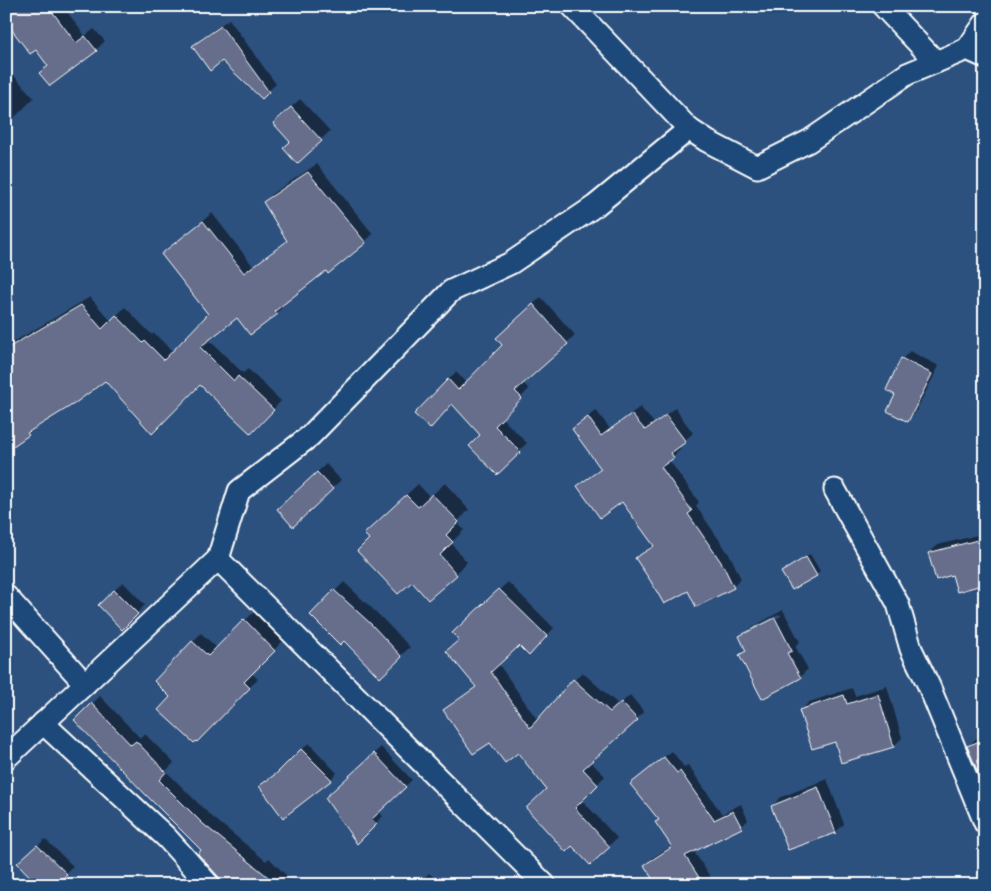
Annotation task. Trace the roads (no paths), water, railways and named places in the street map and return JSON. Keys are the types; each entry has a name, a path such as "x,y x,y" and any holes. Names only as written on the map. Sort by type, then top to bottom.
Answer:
{"street":[{"path":"572,6 689,128 707,141 757,167 809,141 907,74 936,62 976,53 985,23"},
{"path":"883,6 936,62"},
{"path":"6,758 218,559 239,491 310,436 451,291 511,263 595,206 689,128"},
{"path":"835,490 898,604 911,649 929,686 985,823"},
{"path":"218,559 545,885"},
{"path":"6,596 85,684"},
{"path":"43,723 167,838 209,885"}]}
